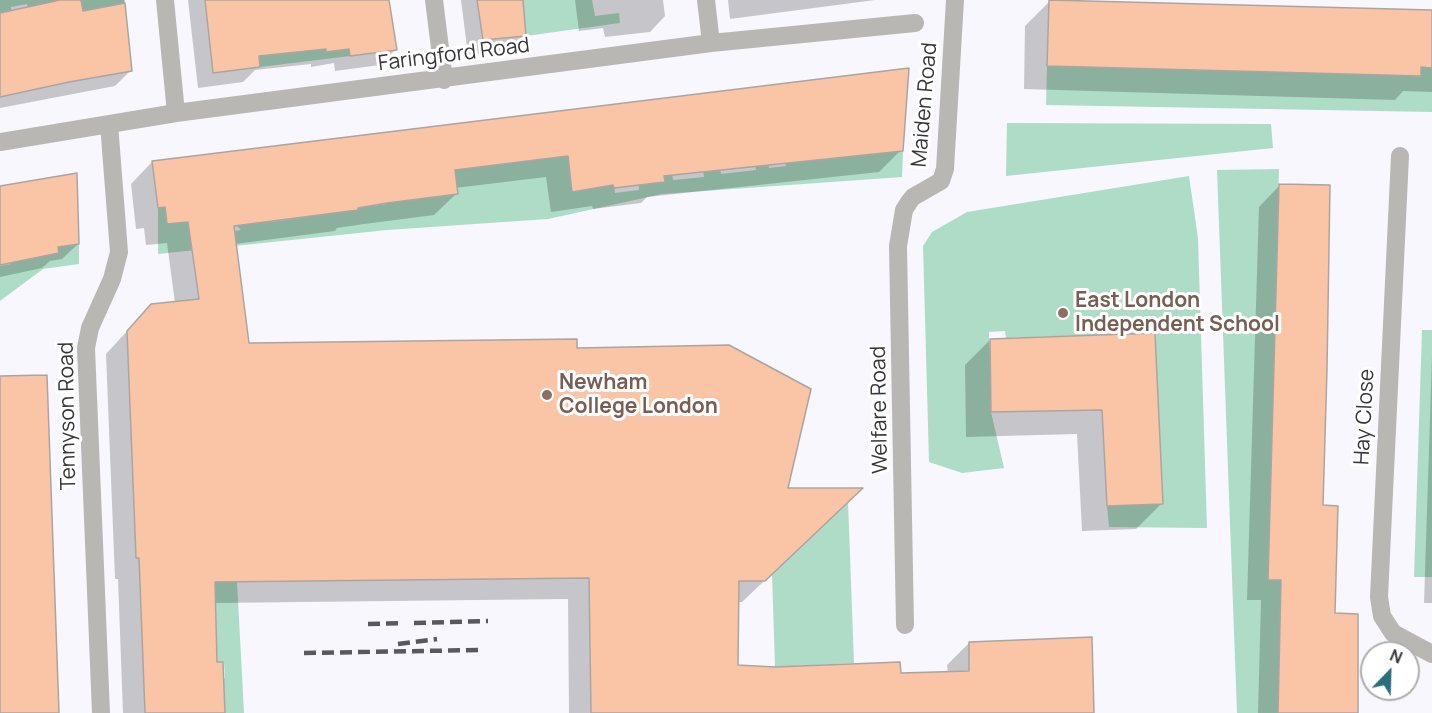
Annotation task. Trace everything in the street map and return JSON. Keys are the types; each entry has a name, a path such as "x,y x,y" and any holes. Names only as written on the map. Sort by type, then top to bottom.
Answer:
{"street":[{"path":"165,0 176,113"},
{"path":"434,0 444,80"},
{"path":"706,0 711,43"},
{"name":"Maiden Road","path":"913,197 941,181 945,168 955,0"},
{"name":"Faringford Road","path":"0,142 176,113 444,80 711,43 915,23"},
{"name":"Tennyson Road","path":"101,713 86,348 90,328 112,279 119,252 116,188 109,124"},
{"name":"Hay Close","path":"1400,156 1380,597 1382,616 1393,633 1432,654"},
{"name":"Welfare Road","path":"905,625 898,246 904,210 913,197"}],"green space":[{"path":"0,0 60,0 28,8 27,4 11,7 14,29 0,26"},
{"path":"81,0 125,0 125,3 92,9 84,13"},
{"path":"328,0 322,17 326,51 349,49 350,56 260,67 259,56 290,53"},
{"path":"523,0 592,0 595,16 619,13 620,23 526,36"},
{"path":"1047,66 1420,76 1421,67 1432,68 1432,112 1046,105"},
{"path":"1007,123 1271,124 1273,148 1006,176"},
{"path":"816,124 820,160 903,151 902,177 662,194 548,219 387,230 158,254 158,208 165,207 168,224 188,222 222,233 241,230 237,226 256,223 252,196 267,194 271,222 308,217 304,189 324,214 358,209 355,183 365,207 387,204 387,201 457,194 455,170 568,156 572,191 614,185 615,193 639,190 638,174 668,143 673,180 704,177 699,139 716,137 721,174 756,170 751,133 764,131 769,168 786,166 786,154"},
{"path":"1279,169 1272,452 1281,580 1278,713 1237,713 1217,170"},
{"name":"East London Independent School","path":"1189,176 1198,238 1207,528 1109,527 1107,506 1163,504 1155,333 1006,338 1005,331 989,332 989,348 1006,347 991,396 991,412 1004,468 962,473 929,462 923,246 932,232 967,212"},
{"path":"53,221 69,237 70,246 79,244 79,264 43,269 0,301 0,266 11,264 10,260 59,253"},
{"path":"211,297 223,318 244,713 225,713 225,710 190,679 225,678 224,662 207,663 188,630 216,629 216,609 148,612 181,334 178,301"},
{"path":"1422,330 1432,330 1432,577 1414,577"},
{"path":"848,502 854,663 775,667 772,574"}],"building":[{"path":"60,0 81,0 83,11 125,3 132,71 0,97 0,13"},
{"path":"205,0 389,0 397,50 350,56 349,49 326,52 326,49 259,56 260,67 213,73"},
{"path":"477,0 523,0 526,36 483,40"},
{"path":"1049,0 1432,10 1432,68 1421,67 1421,76 1047,66"},
{"path":"909,68 903,151 664,176 665,182 614,188 613,185 572,192 568,156 455,170 458,194 234,226 249,343 577,339 577,348 729,345 811,389 788,488 863,488 765,581 739,581 738,665 775,667 900,662 901,673 969,671 969,642 1092,637 1094,713 591,713 589,578 215,582 217,662 223,662 225,713 145,713 127,331 151,304 199,299 188,222 167,224 165,207 158,208 152,161"},
{"path":"77,173 79,244 58,247 59,253 0,265 0,186"},
{"path":"1279,184 1330,185 1323,505 1338,506 1335,613 1358,614 1358,713 1278,713 1281,580 1268,580"},
{"path":"1155,333 1163,504 1107,506 1102,410 991,412 990,339"},
{"path":"47,375 59,713 0,713 0,376"}],"railway":[{"path":"414,623 488,621"},
{"path":"368,624 403,623"},
{"path":"398,644 437,639"},
{"path":"304,653 480,650"}],"place":[{"name":"East London Independent School","path":"1063,313"},
{"name":"Newham College London","path":"547,395"}]}
